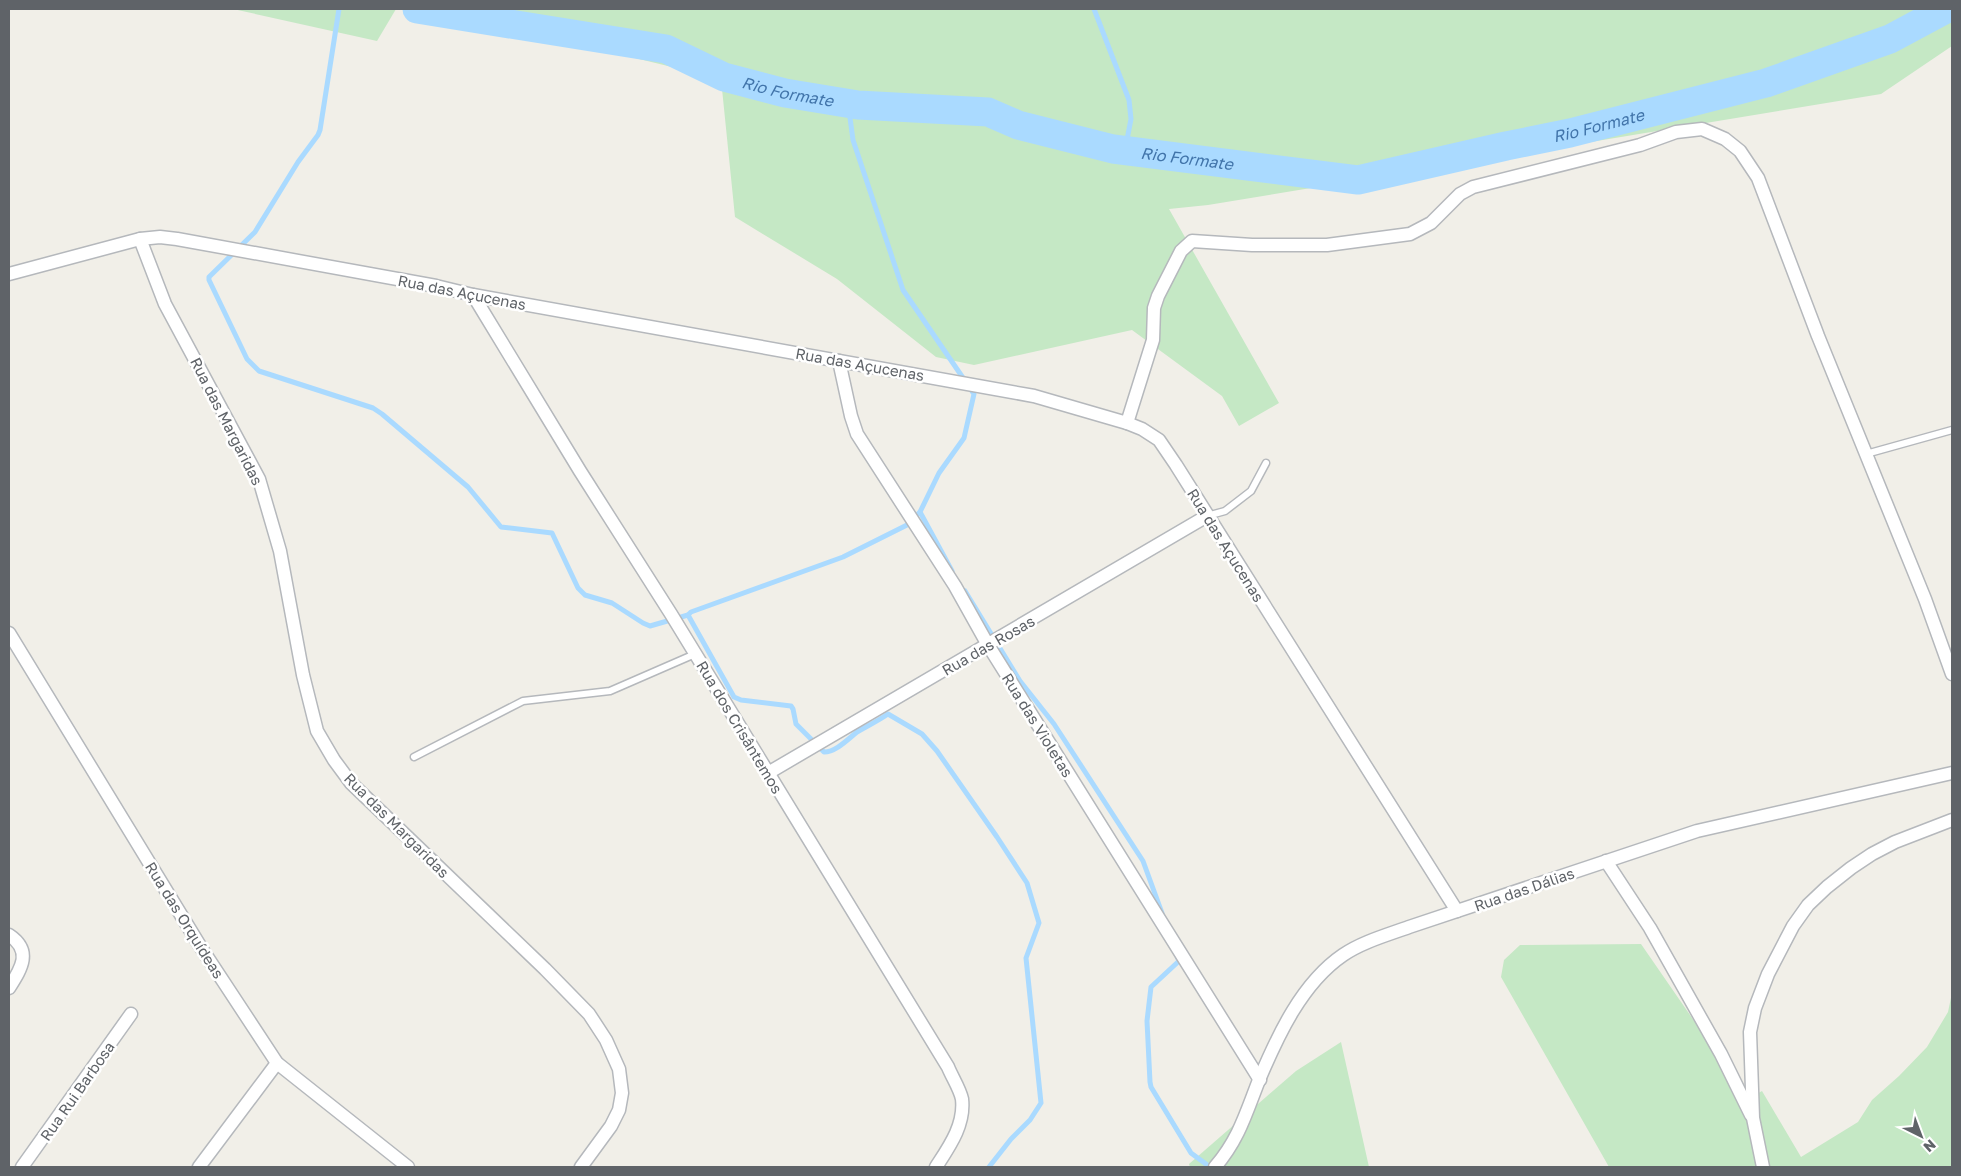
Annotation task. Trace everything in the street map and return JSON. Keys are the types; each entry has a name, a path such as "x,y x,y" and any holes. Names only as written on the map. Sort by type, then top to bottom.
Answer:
{"street":[{"path":"1127,423 1153,340 1154,308 1158,296 1181,251 1192,241 1327,245 1410,234 1430,223 1460,194 1473,186 1640,145 1676,132 1702,129 1725,138 1740,151 1758,178 1818,336 1925,599 1952,674"},
{"name":"Rua das Açucenas","path":"9,274 140,239 160,237 177,239 436,286 473,295 1034,396 1142,429 1159,440 1457,911"},
{"name":"Rua das Margaridas","path":"140,239 165,304 259,479 280,550 302,675 317,731 351,783 545,969 589,1014 606,1040 619,1069 622,1093 619,1110 611,1126 581,1167"},
{"name":"Rua dos Crisântemos","path":"473,295 952,1075 962,1099 961,1117 954,1140 936,1167"},
{"name":"Rua das Violetas","path":"839,361 851,416 857,434 955,586 988,645 1260,1080"},
{"name":"Rua das Rosas","path":"768,773 1207,516"},
{"name":"Rua das Orquídeas","path":"9,633 200,946 278,1063 399,1165"},
{"name":"Rua das Dálias","path":"1215,1167 1238,1137 1260,1080 1290,1017 1311,985 1326,969 1344,955 1368,943 1457,911 1697,831 1952,773"},
{"path":"1763,1167 1752,1118 1750,1032 1755,1008 1768,974 1793,926 1814,899 1872,854 1895,842 1952,820"},
{"path":"1606,861 1650,928 1721,1054 1752,1118"},
{"path":"9,936 21,946 23,955 21,967 9,988"},
{"name":"Rua Rui Barbosa","path":"22,1167 131,1014"},
{"path":"199,1167 278,1063"}],"lane":[{"path":"1866,454 1952,430"},
{"path":"1207,516 1225,511 1251,491 1266,464"},
{"path":"414,757 523,701 610,691 695,654"}],"green space":[{"path":"233,9 396,9 377,41"},
{"path":"434,9 1952,9 1952,46 1881,94 1208,205 1169,209 1279,403 1239,426 1222,396 1132,330 974,365 936,357 837,279 735,217 721,79"},
{"path":"1641,944 1748,1099 1762,1091 1801,1157 1858,1122 1872,1100 1927,1047 1948,1012 1952,993 1952,1167 1609,1167 1501,977 1504,960 1520,945"},
{"path":"1341,1042 1369,1167 1190,1167 1189,1164 1296,1071"}],"waterway":[{"path":"339,9 318,135 298,162 255,232 209,277 247,359 259,371 373,408 468,487 501,527 552,533 578,588 585,595 612,603 650,626 688,615 691,612 843,557 907,525 920,512 939,473 964,438 974,394 903,290 853,140 848,103"},
{"name":"Rio Formate","path":"417,9 666,49 724,77 785,93 858,105 988,112 1018,125 1113,149 1358,180 1570,133 1766,83 1890,39 1946,9"},
{"path":"1094,9 1129,100 1131,119 1125,150"},
{"path":"920,512 952,571"},
{"path":"965,591 1020,681 1054,724 1143,861 1162,913"},
{"path":"688,615 734,697 741,700 791,706 796,724 824,752 837,748 857,732 888,714 922,734 937,751 1027,883 1039,923 1026,958 1041,1103 1030,1120 1011,1139 989,1167"},
{"path":"1177,956 1179,961 1151,987 1147,1021 1150,1082 1151,1087 1191,1153 1210,1167"}]}
